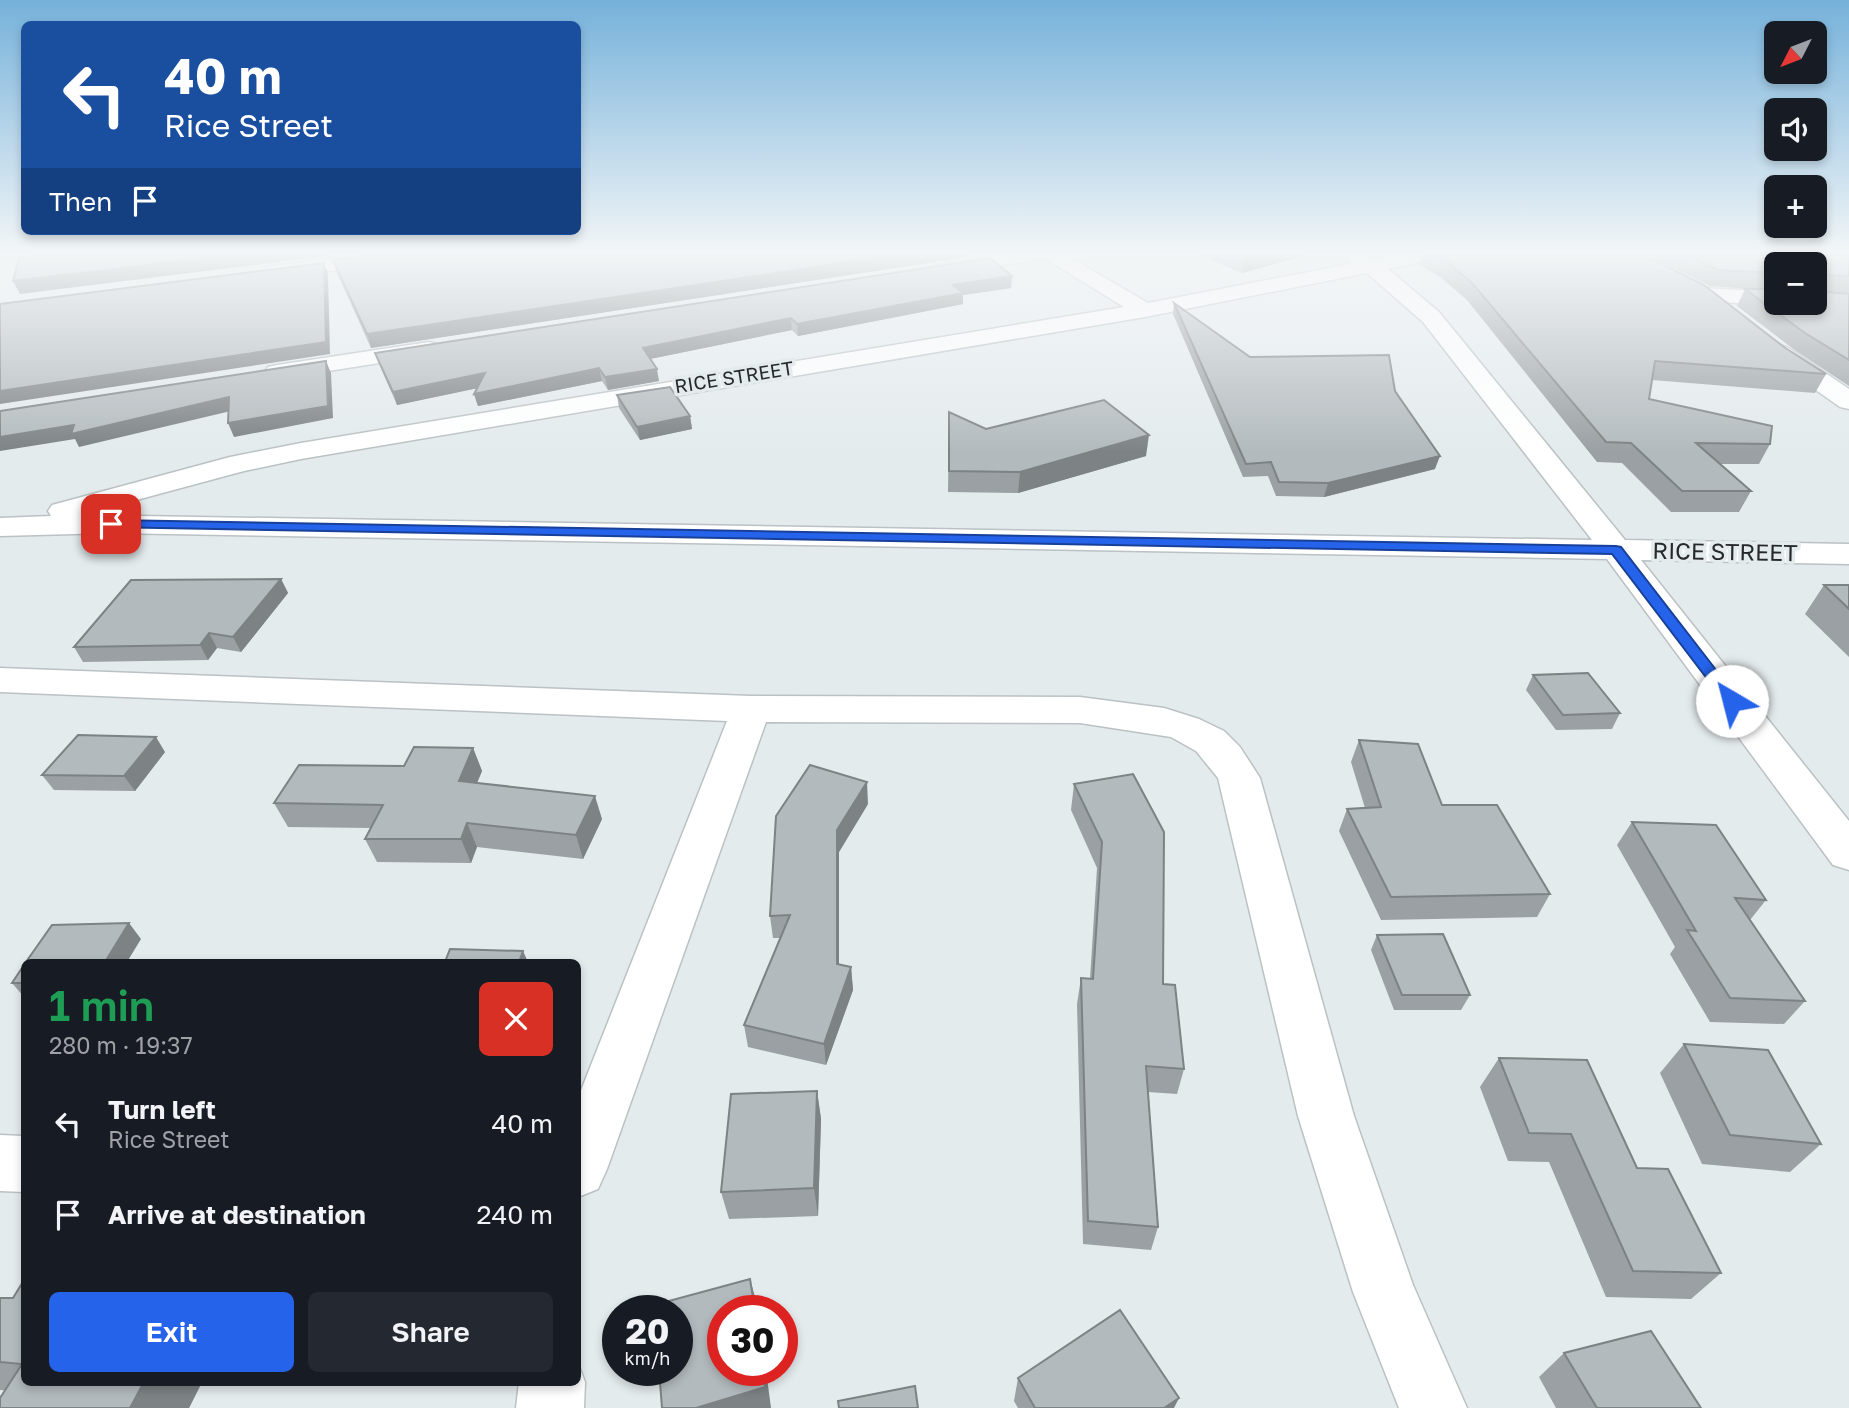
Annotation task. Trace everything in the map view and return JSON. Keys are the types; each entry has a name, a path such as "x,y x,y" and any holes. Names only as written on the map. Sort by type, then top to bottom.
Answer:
{"street":[{"name":"RICE STREET","path":"3,527 195,475 301,451 1081,321"},
{"path":"1434,321 1616,550 1849,853"},
{"path":"1755,334 1849,401"},
{"path":"249,377 456,345"},
{"name":"RICE STREET","path":"3,527 125,524 1849,554"},
{"path":"0,680 751,709 1080,710 1164,721 1210,741 1226,757 1238,778 1326,1116 1384,1292 1433,1408"},
{"path":"581,1161 751,709"},
{"path":"0,1163 21,1164"},
{"path":"550,1408 552,1386"}],"building":[{"path":"0,321 325,321 326,342 0,391"},
{"path":"361,321 456,321 367,334"},
{"path":"584,321 778,321 643,348 657,369 605,377 599,368 474,394 485,373 393,392 375,353"},
{"path":"794,321 815,321 797,324"},
{"path":"1182,321 1199,321 1250,357 1389,355 1395,391 1440,456 1328,483 1279,482 1271,462 1246,464"},
{"path":"1504,321 1750,321 1826,374 1655,361 1649,399 1772,426 1770,444 1696,443 1751,491 1682,491 1631,443 1606,442"},
{"path":"1788,321 1849,321 1849,360 1805,333"},
{"path":"326,361 328,406 228,423 229,397 71,434 74,425 0,437 0,411"},
{"path":"670,387 690,416 637,427 617,395"},
{"path":"1104,400 1149,435 1020,472 949,471 949,412 986,429"},
{"path":"281,579 233,637 209,633 200,645 74,647 131,580"},
{"path":"1824,585 1849,585 1849,609"},
{"path":"1588,673 1620,713 1563,715 1533,675"},
{"path":"78,735 156,737 124,776 42,775"},
{"path":"1359,740 1418,744 1442,805 1497,805 1550,894 1391,897 1347,809 1381,807"},
{"path":"414,747 473,748 459,781 595,796 576,835 467,823 461,839 365,839 383,805 274,803 299,765 404,766"},
{"path":"810,765 867,782 837,830 837,964 851,967 824,1044 744,1025 790,915 770,916 776,816"},
{"path":"1133,774 1164,832 1163,984 1175,985 1184,1069 1146,1066 1158,1227 1088,1221 1081,978 1093,979 1102,842 1074,784"},
{"path":"1632,822 1716,825 1766,900 1735,898 1805,1001 1730,998 1687,930 1696,931"},
{"path":"129,923 107,959 28,959 52,925"},
{"path":"1443,934 1470,995 1402,995 1377,935"},
{"path":"450,949 523,951 520,959 446,959"},
{"path":"21,970 21,983 12,983"},
{"path":"1684,1044 1768,1050 1821,1144 1730,1135"},
{"path":"1499,1058 1587,1060 1637,1168 1668,1169 1721,1273 1633,1271 1571,1134 1529,1133"},
{"path":"817,1091 814,1188 721,1192 731,1094"},
{"path":"750,1279 752,1295 707,1295 707,1386 765,1387 696,1408 662,1408 660,1386 693,1386 691,1295"},
{"path":"21,1285 21,1364 0,1362 0,1298 13,1298"},
{"path":"1120,1310 1179,1398 1164,1408 1035,1408 1018,1378"},
{"path":"1651,1331 1701,1408 1597,1408 1564,1353"},
{"path":"21,1366 21,1386 142,1386 130,1408 0,1408 0,1398"},
{"path":"915,1386 918,1408 839,1408 838,1401"}],"route":[{"path":"111,524 1616,550 1732,701"}]}
